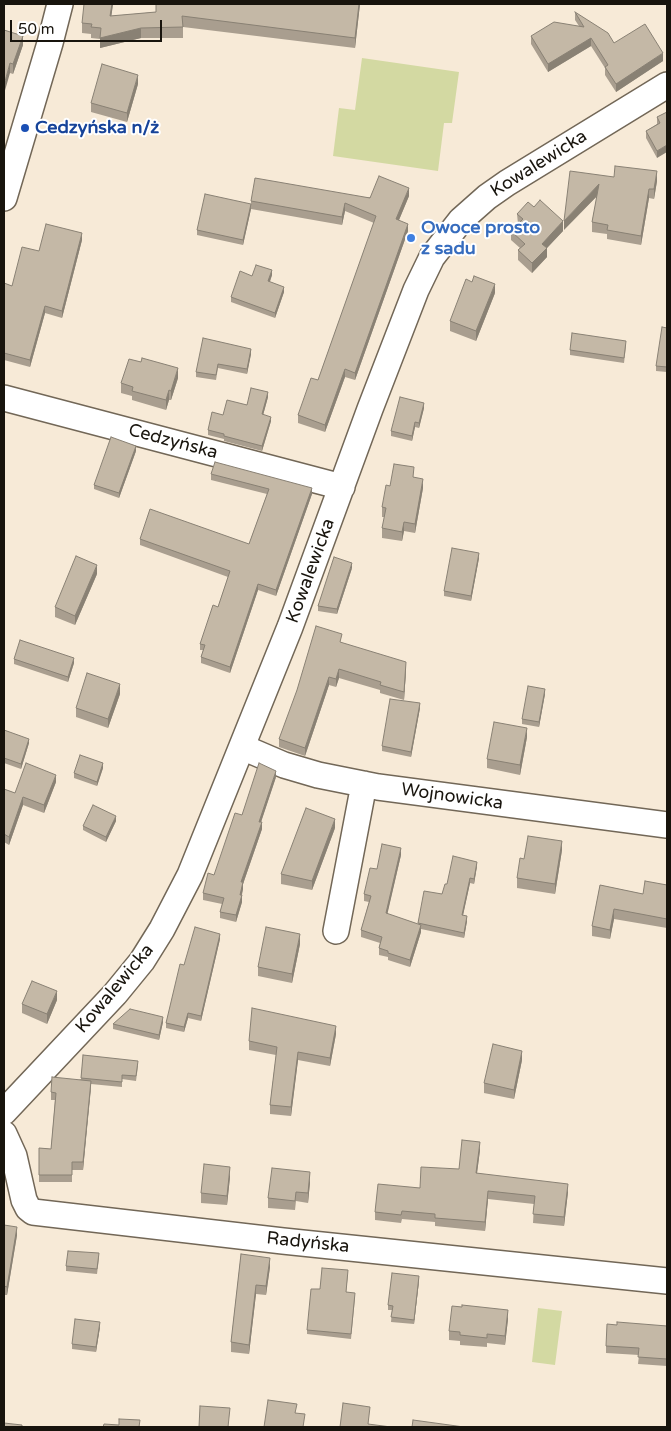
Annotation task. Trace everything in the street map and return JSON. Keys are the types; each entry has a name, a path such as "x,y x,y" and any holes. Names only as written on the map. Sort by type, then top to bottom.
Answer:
{"street":[{"path":"4,198 60,4"},
{"name":"Kowalewicka","path":"4,1112 110,1000 142,961 162,929 190,875 290,627 370,409 427,266 444,241 470,212 507,183 667,85"},
{"name":"Cedzyńska","path":"4,398 342,487"},
{"name":"Wojnowicka","path":"242,747 284,765 318,775 364,784 577,814 667,824"},
{"path":"336,931 364,784"},
{"name":"Radyńska","path":"4,1134 14,1156 24,1200 28,1208 33,1212 283,1241 667,1281"}],"green space":[{"path":"362,58 459,72 452,123 444,123 438,171 333,156 339,108 355,110"},
{"path":"538,1308 562,1311 555,1365 532,1362"}],"building":[{"path":"84,4 112,4 110,16 156,12 156,4 359,4 355,38 182,16 183,27 141,28 100,38 101,28 91,27 92,24 82,23"},
{"path":"575,12 608,33 614,43 645,24 663,53 616,84 605,67 608,65 591,38 548,64 531,36 554,22 584,27"},
{"path":"4,30 23,36 13,64 10,63 4,85"},
{"path":"102,64 138,75 127,113 91,103"},
{"path":"667,112 667,145 657,151 646,131 660,123 657,117"},
{"path":"615,166 657,171 654,189 649,189 641,236 607,230 608,225 592,222 599,184 564,221 570,171 614,177"},
{"path":"379,176 409,188 396,219 408,224 355,373 345,369 325,425 298,415 311,378 318,380 376,216 345,203 342,217 251,201 255,178 370,198"},
{"path":"205,194 251,204 243,240 197,230"},
{"path":"540,200 563,221 542,244 547,248 532,263 518,250 525,244 511,231 523,219 517,214 528,202 534,207"},
{"path":"46,224 82,233 62,311 45,306 30,360 4,353 4,283 12,286 22,247 39,251"},
{"path":"256,265 272,270 268,281 284,287 275,313 231,297 240,271 252,276"},
{"path":"474,276 495,284 476,331 450,321 466,279 472,282"},
{"path":"662,327 667,328 667,367 656,366"},
{"path":"572,333 626,341 624,358 570,350"},
{"path":"203,338 251,349 247,369 218,364 216,375 196,372"},
{"path":"142,358 178,368 171,391 169,390 166,400 132,391 133,387 121,383 129,359 141,362"},
{"path":"251,388 268,392 262,414 271,417 262,446 208,430 212,412 223,415 227,400 247,405"},
{"path":"400,397 424,403 419,423 415,422 412,436 391,431"},
{"path":"111,437 136,446 119,493 94,485"},
{"path":"215,462 312,488 276,590 258,584 230,667 201,657 205,645 200,644 213,605 218,607 230,571 140,539 150,509 249,544 269,489 211,474"},
{"path":"394,464 414,467 413,477 423,479 415,524 404,522 402,532 382,528 386,508 382,507 386,485 390,486"},
{"path":"452,548 479,553 471,596 444,591"},
{"path":"76,556 97,565 75,616 55,607"},
{"path":"334,557 352,563 337,609 318,606"},
{"path":"316,626 342,634 340,642 406,662 404,692 380,685 381,682 339,669 336,679 329,677 305,748 279,739 297,690"},
{"path":"20,640 74,658 68,677 14,659"},
{"path":"87,673 120,684 108,719 76,708"},
{"path":"528,686 545,689 539,722 522,719"},
{"path":"390,699 420,703 411,752 382,746"},
{"path":"494,722 527,728 520,765 487,759"},
{"path":"4,730 29,739 21,764 4,758"},
{"path":"80,755 103,763 97,782 74,773"},
{"path":"26,763 56,775 44,805 23,797 9,837 4,834 4,789 15,793"},
{"path":"259,763 276,771 259,822 262,822 241,882 243,882 240,895 242,895 236,915 220,912 224,898 203,893 208,873 214,875 235,813 242,815"},
{"path":"93,805 116,816 106,837 83,826"},
{"path":"306,808 335,819 312,881 281,874"},
{"path":"528,836 562,841 555,884 517,878 520,858 524,859"},
{"path":"382,844 401,848 386,913 421,925 410,960 379,948 382,937 361,930 371,896 364,894 370,868 377,869"},
{"path":"453,856 477,862 474,879 470,878 462,915 467,916 464,933 418,923 424,891 442,894 445,884 447,884"},
{"path":"645,881 667,885 667,919 614,909 610,930 592,926 600,885 643,894"},
{"path":"195,927 220,934 201,1016 188,1013 184,1027 166,1023 180,964 184,965"},
{"path":"266,927 300,934 292,974 258,967"},
{"path":"32,981 57,991 47,1014 22,1004"},
{"path":"252,1008 336,1026 330,1058 298,1052 291,1107 270,1105 277,1047 249,1041"},
{"path":"130,1009 163,1017 159,1035 113,1024"},
{"path":"493,1044 522,1051 514,1090 484,1083"},
{"path":"83,1055 138,1061 136,1076 122,1075 122,1082 81,1078"},
{"path":"52,1077 91,1081 83,1162 72,1162 72,1175 39,1175 39,1148 51,1149 56,1093 51,1092"},
{"path":"462,1140 480,1142 476,1173 568,1184 564,1217 533,1214 535,1196 488,1191 485,1222 435,1218 435,1214 402,1211 401,1215 375,1212 378,1184 420,1188 421,1167 459,1169"},
{"path":"204,1164 230,1167 227,1196 201,1193"},
{"path":"272,1168 310,1172 308,1193 296,1192 295,1201 268,1198"},
{"path":"4,1225 17,1227 7,1287 4,1286"},
{"path":"68,1251 99,1253 97,1269 66,1266"},
{"path":"241,1254 270,1258 266,1286 256,1285 249,1345 231,1342"},
{"path":"322,1268 348,1270 346,1292 355,1293 351,1334 307,1330 311,1289 320,1289"},
{"path":"392,1273 419,1276 414,1320 391,1317 393,1306 388,1305"},
{"path":"462,1305 508,1310 505,1336 487,1334 487,1338 460,1335 460,1332 449,1331 452,1306 462,1307"},
{"path":"75,1319 100,1322 96,1347 72,1344"},
{"path":"617,1322 667,1326 667,1359 638,1357 639,1348 606,1346 607,1324 617,1325"},
{"path":"268,1400 297,1404 295,1413 305,1414 303,1427 264,1427"},
{"path":"343,1403 370,1407 368,1424 391,1427 340,1427"},
{"path":"200,1406 230,1408 228,1427 199,1427"},
{"path":"119,1419 140,1420 139,1427 103,1427 104,1424 119,1425"},
{"path":"413,1420 464,1427 412,1427"},
{"path":"4,1423 22,1425 22,1427 4,1427"}],"place":[{"name":"Cedzyńska n/ż","path":"25,128"},
{"name":"Owoce prosto z sadu","path":"411,238"}]}
